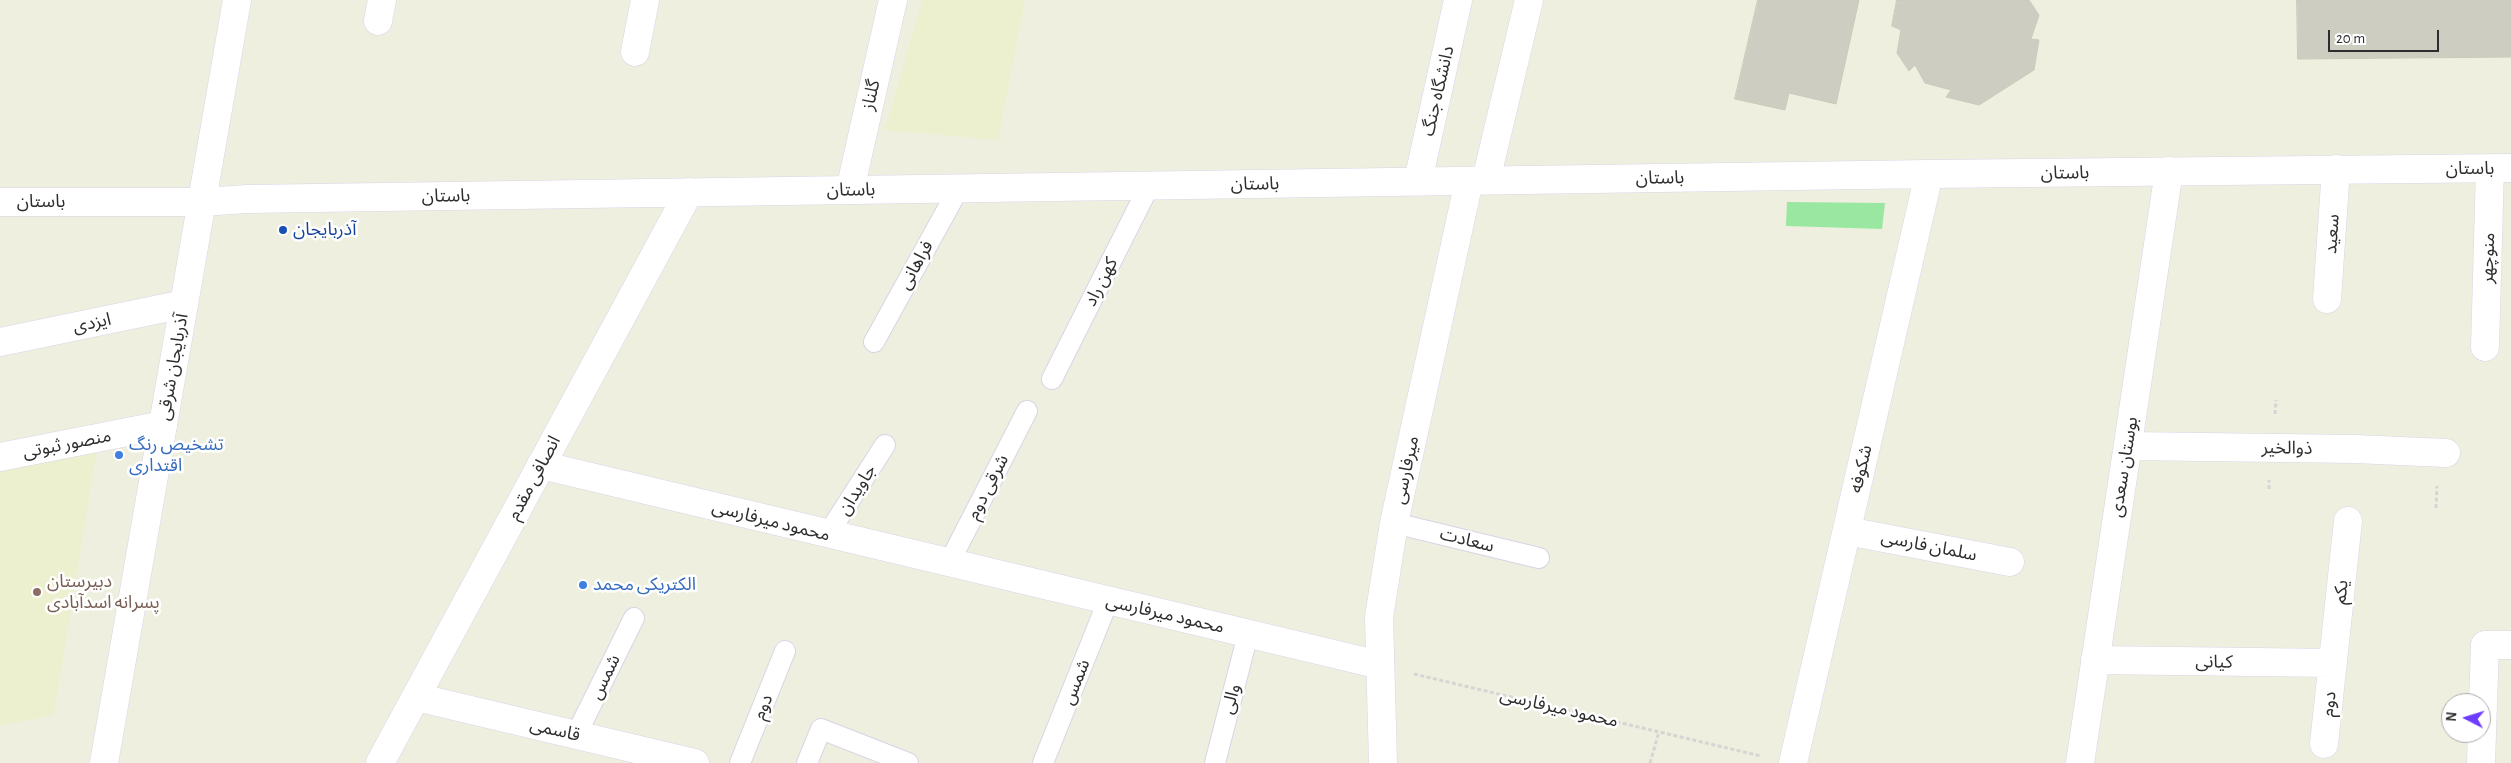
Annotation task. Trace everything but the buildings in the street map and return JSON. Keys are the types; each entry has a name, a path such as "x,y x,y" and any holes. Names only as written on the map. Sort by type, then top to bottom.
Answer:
{"street":[{"name":"آذربایجان شرقی","path":"104,763 237,0"},
{"path":"635,52 645,0"},
{"name":"گلناز","path":"850,190 893,0"},
{"name":"دانشگاه جنگ","path":"1418,181 1458,0"},
{"path":"1478,181 1529,0"},
{"name":"باستان","path":"0,202 202,202 247,199 1418,181 2501,168"},
{"name":"منوچهر","path":"2485,347 2501,168"},
{"name":"سعید","path":"2327,299 2336,169"},
{"name":"بوستان سعدى","path":"2080,763 2169,171"},
{"name":"شکوفه","path":"1793,763 1929,174"},
{"name":"میرفارسی","path":"1383,763 1379,617 1394,523 1478,181"},
{"name":"انصافی مقدم","path":"380,763 689,192"},
{"name":"ایزدی","path":"0,342 184,304"},
{"name":"منصور ثبوتی","path":"0,457 163,425"},
{"name":"ذوالخیر","path":"2128,446 2355,449 2446,453"},
{"name":"محمود میرفارسی","path":"541,465 1380,665"},
{"name":"یکم","path":"2333,664 2348,521"},
{"name":"سلمان فارسی","path":"1847,531 2010,562"},
{"path":"2481,763 2485,646 2511,645"},
{"name":"کیانی","path":"2095,660 2333,664"},
{"name":"دوم","path":"2324,744 2333,664"},
{"name":"قاسمی","path":"416,697 695,763"}],"lane":[{"name":"کهن راد","path":"1052,379 1149,186"},
{"name":"فراهانی","path":"874,342 959,188"},
{"name":"شرقی دوم","path":"948,563 1027,411"},
{"name":"جاویدان","path":"828,534 885,445"},
{"name":"سعادت","path":"1394,523 1539,558"},
{"name":"شمس","path":"1043,763 1108,601"},
{"name":"شمس","path":"576,735 634,618"},
{"name":"والی","path":"1214,763 1248,634"},
{"name":"دوم","path":"740,763 785,651"},
{"path":"807,763 821,729 908,762"}],"path":[{"name":"محمود میرفارسی","path":"1380,665 1762,756"},
{"path":"1650,763 1659,732"}],"shaded area":[{"path":"922,0 1025,0 998,140 885,130"},
{"name":"دبیرستان پسرانه اسدآبادی","path":"97,449 54,715 0,725 0,469"}],"green space":[{"path":"1787,202 1885,203 1882,229 1786,226"}],"place":[{"name":"آذربایجان","path":"283,230"},
{"name":"تشخیص رنگ اقتداری","path":"119,455"},
{"name":"الکتریکی محمد","path":"583,585"},
{"name":"دبیرستان پسرانه اسدآبادی","path":"37,592"}]}
